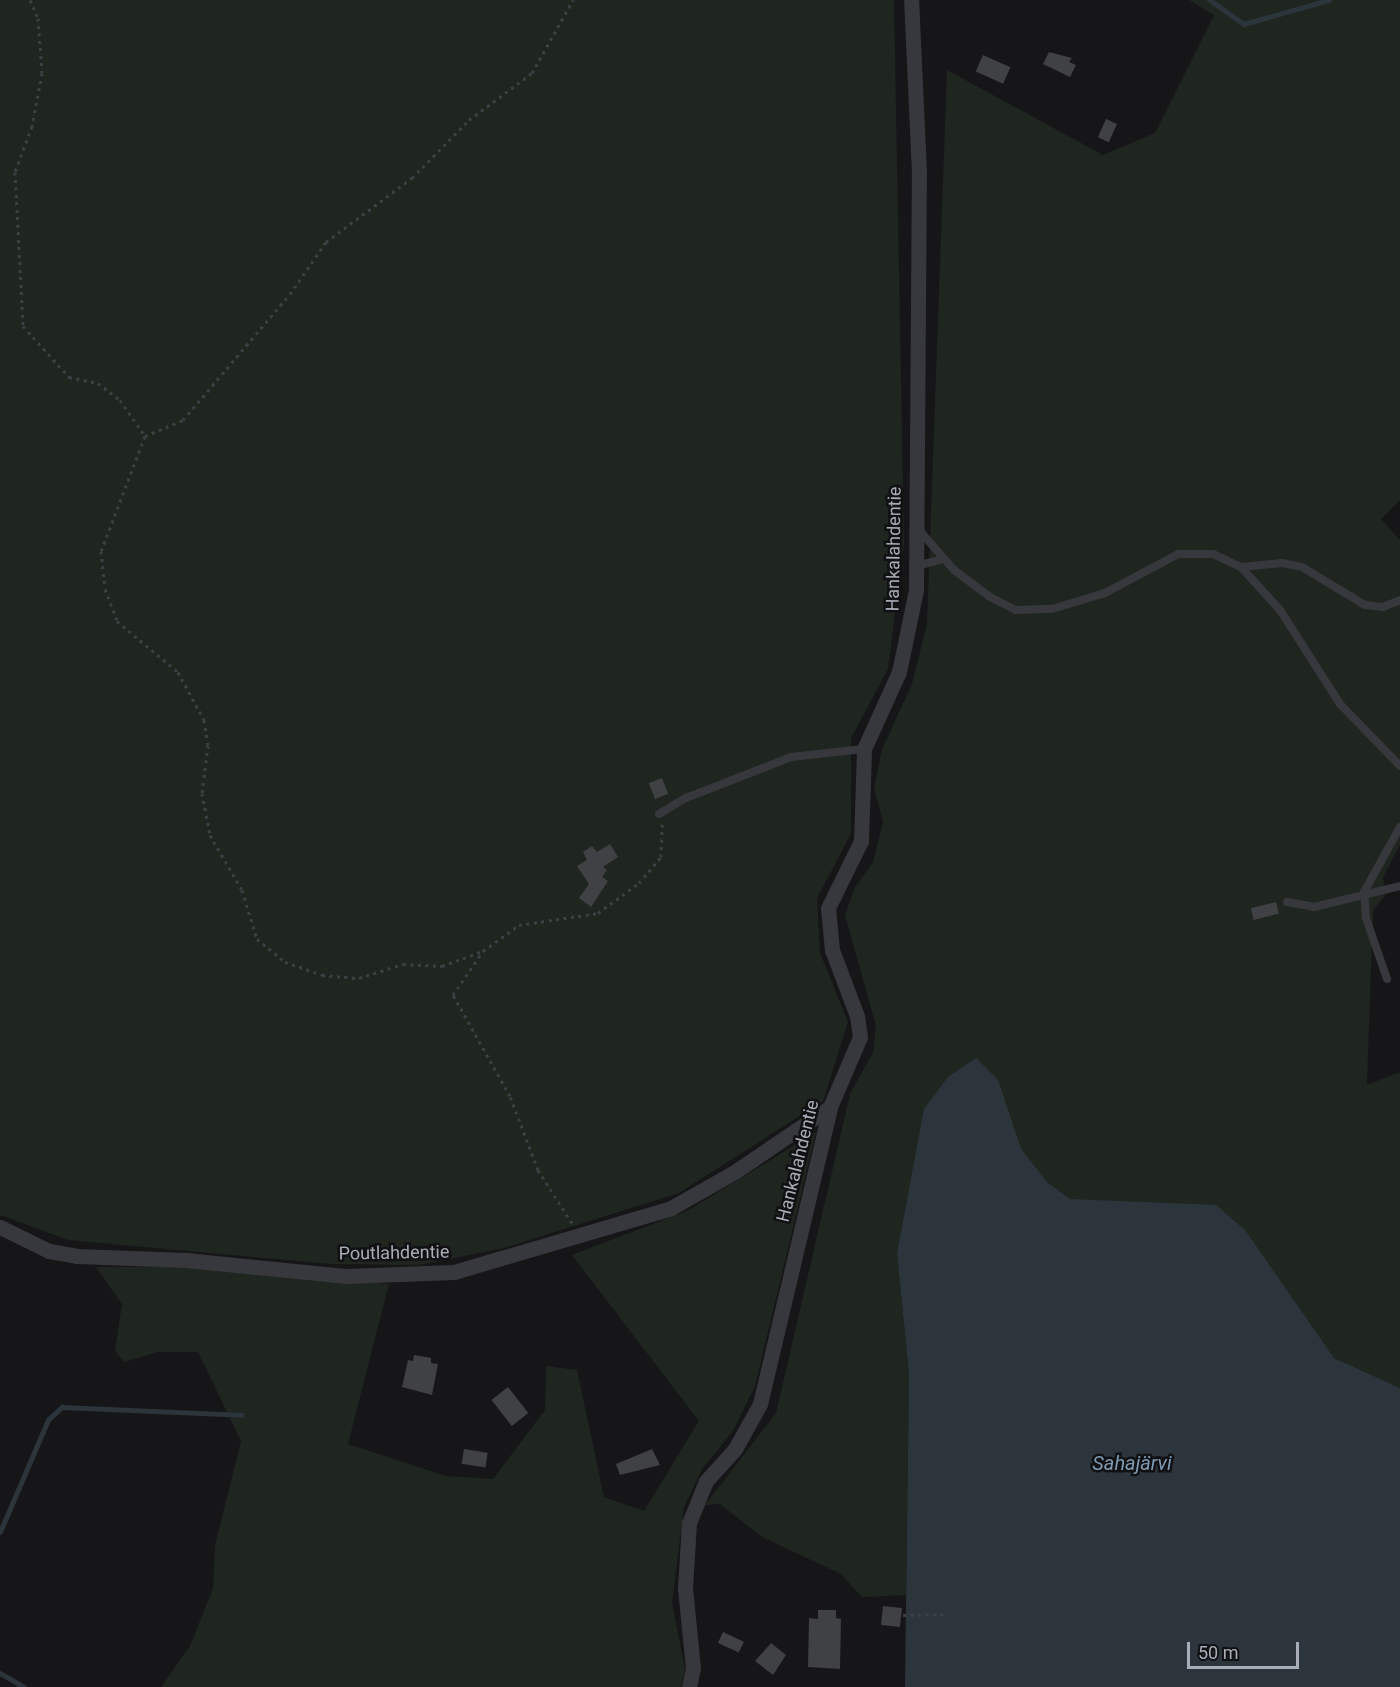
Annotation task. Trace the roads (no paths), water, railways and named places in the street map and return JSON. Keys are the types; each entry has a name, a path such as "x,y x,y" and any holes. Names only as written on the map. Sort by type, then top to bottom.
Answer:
{"street":[{"name":"Hankalahdentie","path":"689,1687 693,1668 685,1588 689,1523 706,1480 735,1449 760,1404 830,1107 860,1037 827,929 833,893 861,841 864,749 899,672 911,632 915,566 919,173 911,0"},
{"name":"Poutlahdentie","path":"0,1227 48,1251 76,1256 186,1260 347,1276 454,1272 581,1237 698,1195 830,1107"}],"lane":[{"path":"915,524 944,559 990,597 1016,610 1036,611 1105,593 1178,554 1213,554 1241,567 1280,610 1340,704 1400,766"},
{"path":"915,566 944,559"},
{"path":"1241,567 1292,565 1365,605 1383,607 1400,600"},
{"path":"659,814 686,798 791,757 864,749"},
{"path":"1387,979 1366,918 1364,892 1400,828"},
{"path":"1287,902 1314,908 1364,892 1400,886"}],"water":[{"name":"Sahajärvi","path":"976,1058 998,1080 1021,1149 1047,1182 1070,1199 1216,1205 1245,1230 1334,1358 1400,1388 1400,1687 905,1687 909,1374 897,1253 924,1109 948,1077"}],"waterway":[{"path":"1210,0 1244,24 1329,0"},
{"path":"0,1532 48,1420 62,1407 242,1415"},
{"path":"0,1673 24,1687"}]}
